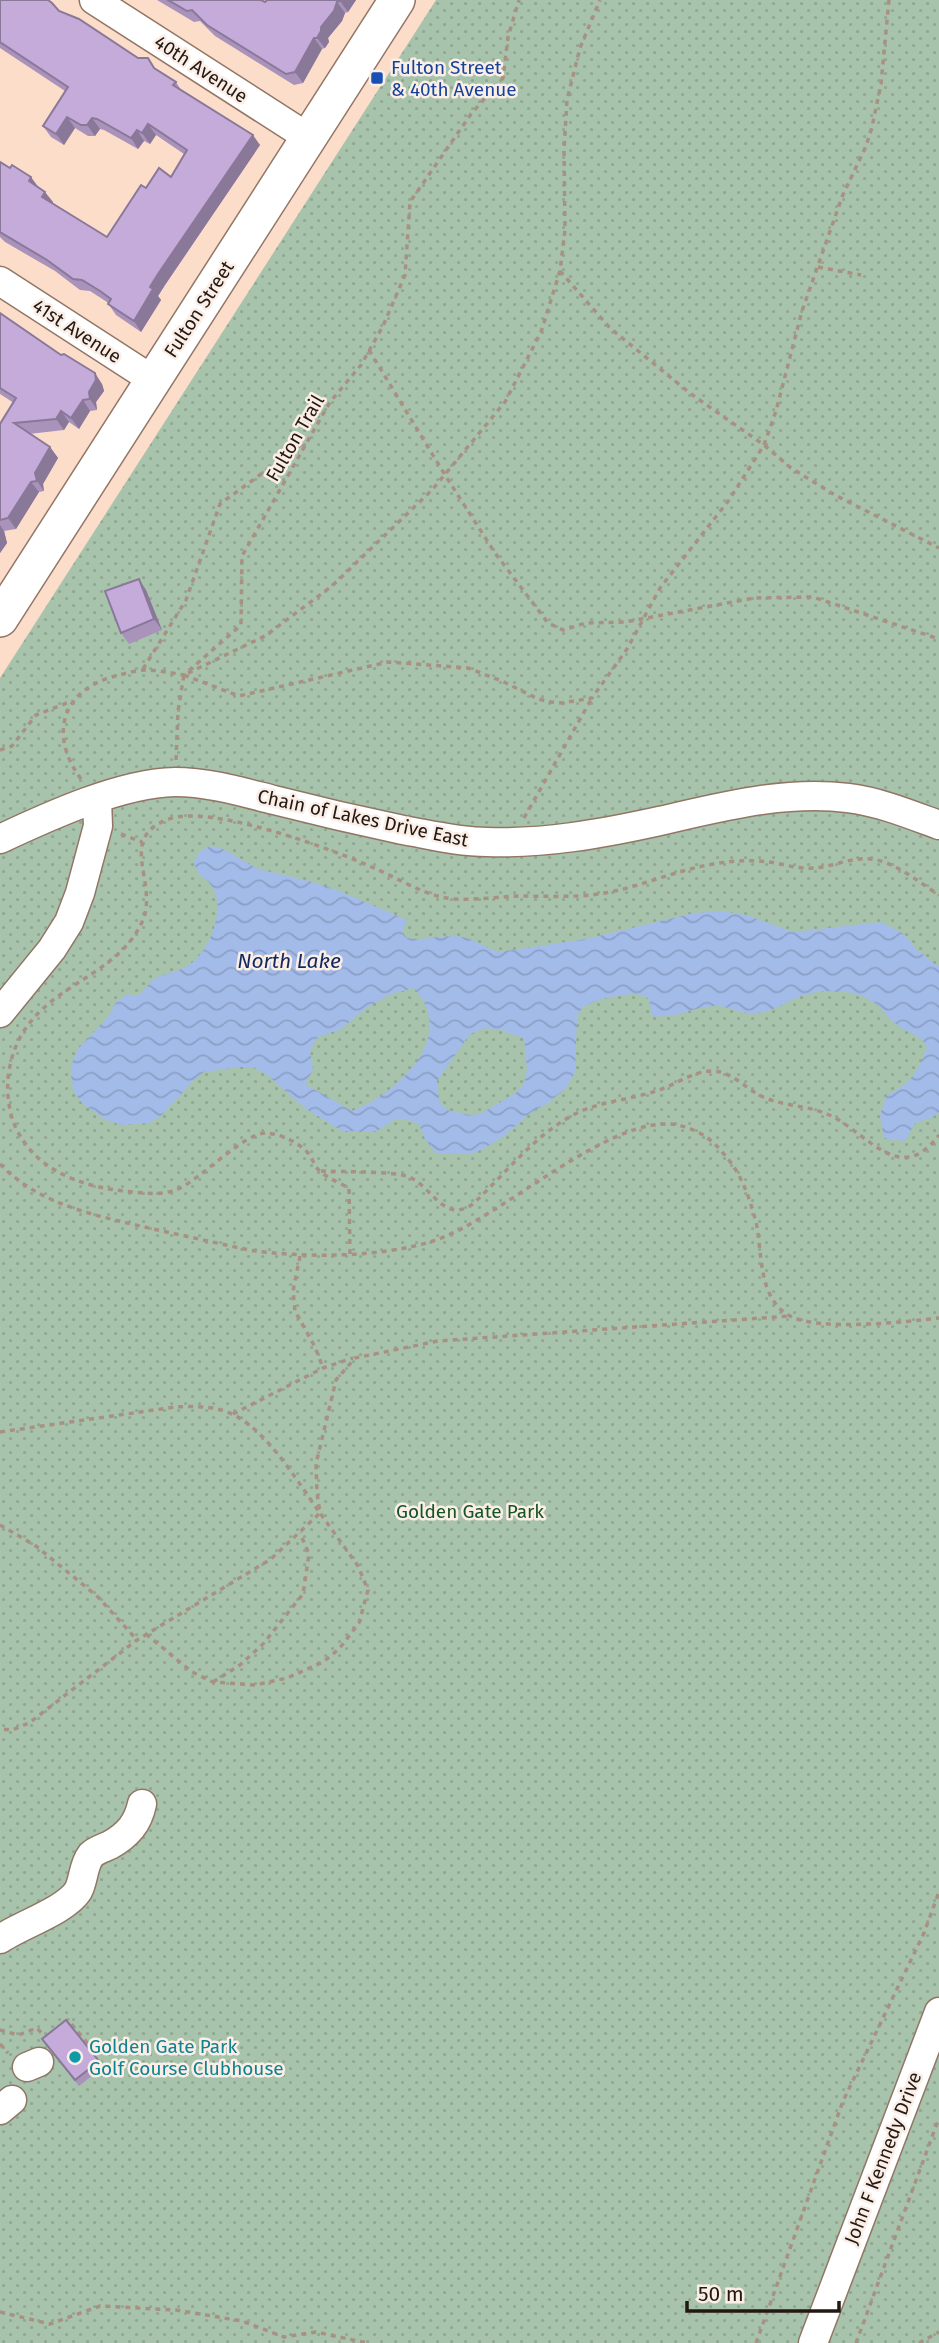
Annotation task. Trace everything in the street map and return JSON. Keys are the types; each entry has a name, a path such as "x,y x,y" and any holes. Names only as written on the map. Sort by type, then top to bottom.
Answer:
{"main road":[{"name":"Fulton Street","path":"0,619 397,0"}],"street":[{"name":"40th Avenue","path":"94,0 309,138"},
{"name":"41st Avenue","path":"0,281 153,380"},
{"name":"Chain of Lakes Drive East","path":"0,839 97,800 141,787 174,782 210,785 433,835 483,842 553,840 740,803 804,796 871,802 939,825"},
{"path":"0,1013 52,949 69,922 80,893 98,826 97,800"},
{"path":"0,1938 56,1910 68,1901 78,1891 91,1856 126,1834 135,1824 142,1804"},
{"name":"John F Kennedy Drive","path":"813,2343 939,2012"}],"path":[{"name":"Fulton Trail","path":"184,675 241,625 242,556 272,508 330,402 361,365 383,326 405,275 410,202 471,114 503,78 508,37 519,0"},
{"path":"184,675 265,636 332,586 432,490 505,402 541,332 561,271 565,230 564,149 567,100 580,48 600,0"},
{"path":"510,842 592,698 627,649 669,576 729,500 764,445 817,266 842,197 872,127 881,84 889,0"},
{"path":"817,266 861,275"},
{"path":"561,271 610,328 691,394 764,445 791,468 821,488 939,548"},
{"path":"369,351 502,563 552,626 563,630 595,621 625,622 754,598 813,597 939,639"},
{"path":"143,670 186,600 220,505 306,442"},
{"path":"0,750 12,746 36,715 74,700 91,684 143,670 184,675 239,696 388,662 468,668 538,699 551,702 592,698"},
{"path":"174,782 178,711 184,675"},
{"path":"74,700 63,726 65,752 97,800"},
{"path":"350,1254 349,1188 319,1171 309,1154 283,1137 265,1133 250,1138 198,1177 172,1191 146,1193 115,1190 76,1181 52,1169 33,1153 14,1123 8,1081 20,1040 45,1006 116,956 139,930 146,912 148,896 140,850 146,834 162,822 190,815 232,820 326,849 429,893 457,899 606,893 699,867 736,861 752,860 805,868 865,858 885,862 939,895"},
{"path":"319,1171 405,1175 421,1184 439,1203 454,1210 461,1210 473,1204 545,1134 573,1115 596,1106 658,1091 708,1071 723,1072 763,1097 830,1115 881,1150 898,1156 920,1155 939,1135"},
{"path":"0,1164 29,1189 76,1209 249,1250 300,1256 350,1254 412,1246 447,1236 610,1140 643,1127 677,1125 693,1130 720,1148 740,1175 756,1225 767,1289 780,1309 803,1321 834,1324 939,1318"},
{"path":"300,1256 293,1291 295,1311 323,1368"},
{"path":"233,1414 323,1368 355,1358 438,1341 790,1316"},
{"path":"0,1729 12,1730 29,1723 137,1640 271,1559 300,1534 320,1513 316,1464 336,1380 355,1358"},
{"path":"0,1432 175,1407 201,1406 233,1414 260,1433 358,1566 368,1590 359,1623 339,1649 323,1662 287,1678 255,1685 213,1682 192,1672 146,1634"},
{"path":"0,1525 36,1546 98,1597 137,1640"},
{"path":"213,1682 240,1665 263,1644 303,1594 309,1554 300,1534"},
{"path":"756,2343 843,2101 923,1933 939,1892"},
{"path":"61,2025 68,2020 89,2045"},
{"path":"0,2030 18,2035 37,2028 45,2037 53,2031"},
{"path":"856,2343 939,2118"},
{"path":"0,2312 50,2324 100,2306 176,2310 242,2321 284,2337 316,2332 367,2343"},
{"path":"919,2343 939,2332"}],"green space":[{"name":"Golden Gate Park","path":"436,0 939,0 939,2343 0,2343 0,678"}],"water":[{"name":"North Lake","path":"211,846 221,848 258,869 337,890 407,920 402,932 407,938 458,936 499,952 586,939 694,913 720,911 746,915 793,932 881,922 904,934 916,949 939,965 939,1112 915,1123 905,1141 884,1138 880,1115 887,1095 903,1086 913,1076 927,1046 920,1038 893,1022 874,1002 853,993 833,991 805,995 756,1013 714,1006 669,1016 651,1016 648,999 637,994 609,998 587,1005 580,1010 577,1018 575,1072 566,1088 530,1113 504,1136 471,1154 436,1153 425,1139 419,1124 408,1120 394,1120 377,1131 342,1131 306,1109 266,1074 253,1067 204,1072 161,1116 149,1123 122,1125 106,1120 82,1103 74,1092 72,1063 78,1049 107,1018 117,1001 128,994 138,995 154,979 189,965 210,940 216,920 217,901 213,888 195,867 194,862 200,851","holes":["414,988 426,1007 430,1025 426,1044 404,1077 370,1103 352,1111 305,1084 313,1070 310,1050 318,1037 341,1029 366,1008 391,994","485,1028 524,1038 527,1069 524,1083 516,1093 480,1114 469,1115 447,1110 439,1101 437,1081 470,1034"]}],"building":[{"path":"0,0 48,0 59,11 79,19 138,58 148,58 154,68 176,82 173,85 253,135 158,274 150,287 153,289 134,321 108,304 111,299 100,291 82,280 73,279 0,232 0,162 10,168 12,165 31,177 29,181 45,192 42,197 107,237 141,185 146,188 159,168 171,177 187,150 148,124 142,133 137,130 131,138 92,118 87,125 81,125 67,117 56,134 43,126 68,87 0,42"},
{"path":"168,0 341,0 321,27 295,72 286,74 207,25 192,10 187,11"},
{"path":"0,313 61,355 64,354 95,373 96,380 89,392 90,399 83,400 71,418 61,411 56,419 14,423 50,447 35,473 37,481 31,482 8,518 0,520 0,424 16,398 0,388"},
{"path":"139,579 154,619 121,633 105,591"},
{"name":"Golden Gate Park Golf Course Clubhouse","path":"66,2020 99,2061 75,2080 42,2039"}],"place":[{"name":"Fulton Street & 40th Avenue","path":"377,78"},
{"name":"Golden Gate Park Golf Course Clubhouse","path":"75,2057"}]}
